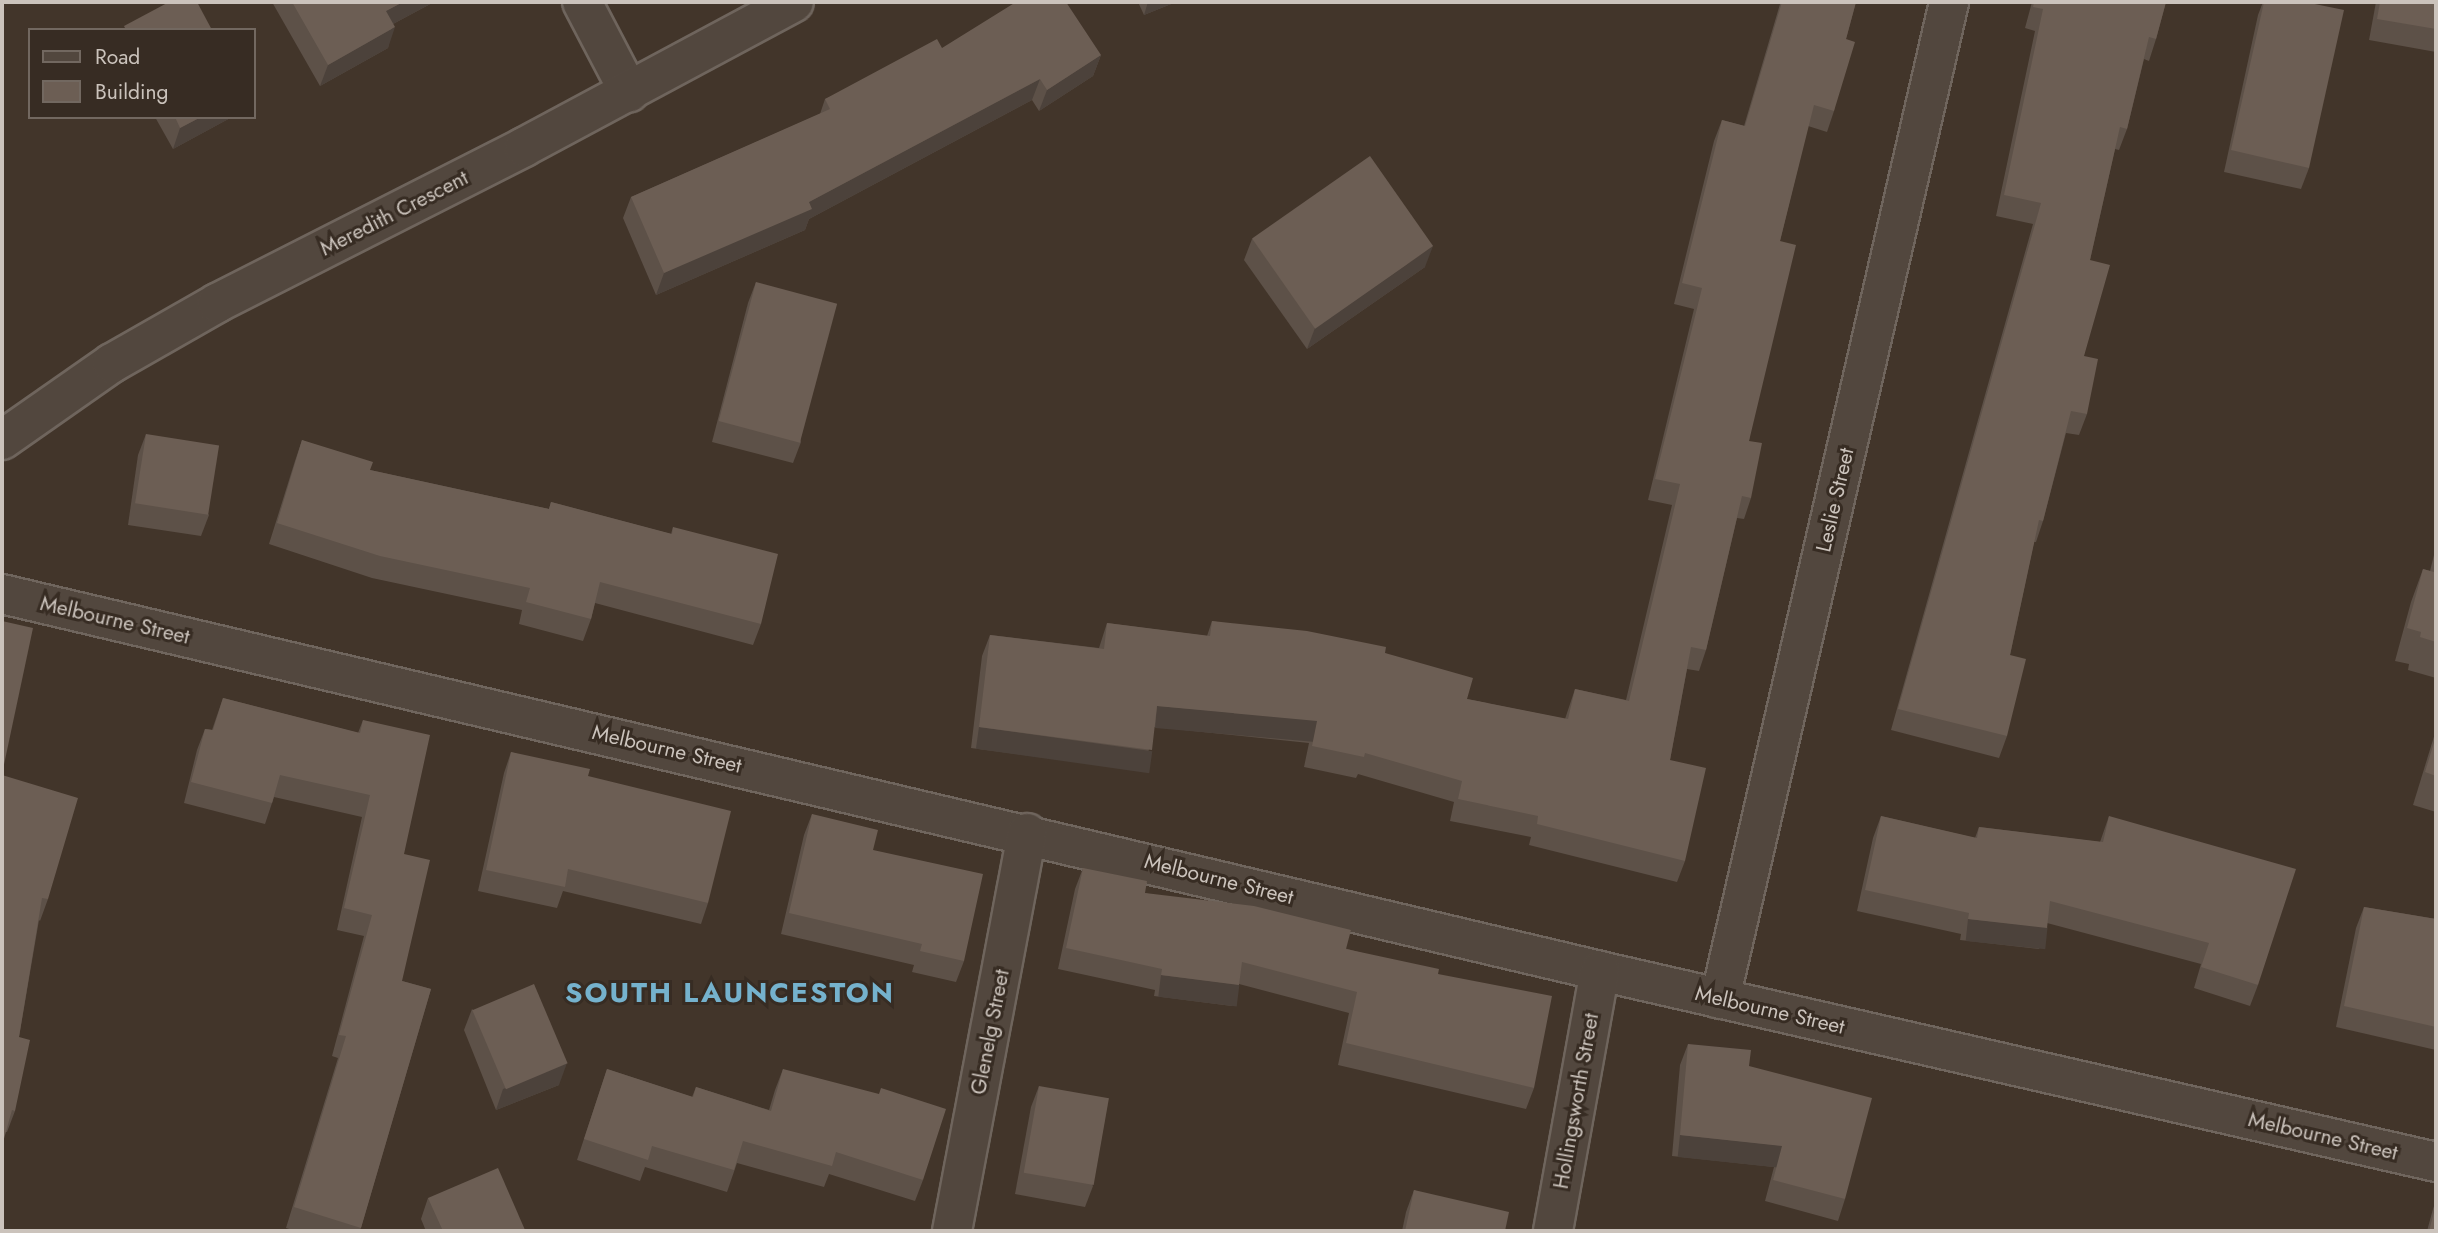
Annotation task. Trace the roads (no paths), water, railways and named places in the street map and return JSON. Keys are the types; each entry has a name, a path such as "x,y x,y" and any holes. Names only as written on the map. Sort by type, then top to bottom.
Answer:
{"street":[{"path":"582,2 629,92"},
{"name":"Meredith Crescent","path":"2,440 112,363 218,303 629,92 794,2"},
{"name":"Leslie Street","path":"1720,999 1949,2"},
{"name":"Melbourne Street","path":"2,594 1027,833 1600,971 2436,1162"},
{"name":"Glenelg Street","path":"952,1231 1027,833"},
{"name":"Hollingsworth Street","path":"1553,1231 1600,971"}],"district":[{"name":"SOUTH LAUNCESTON","path":"730,993"}]}
